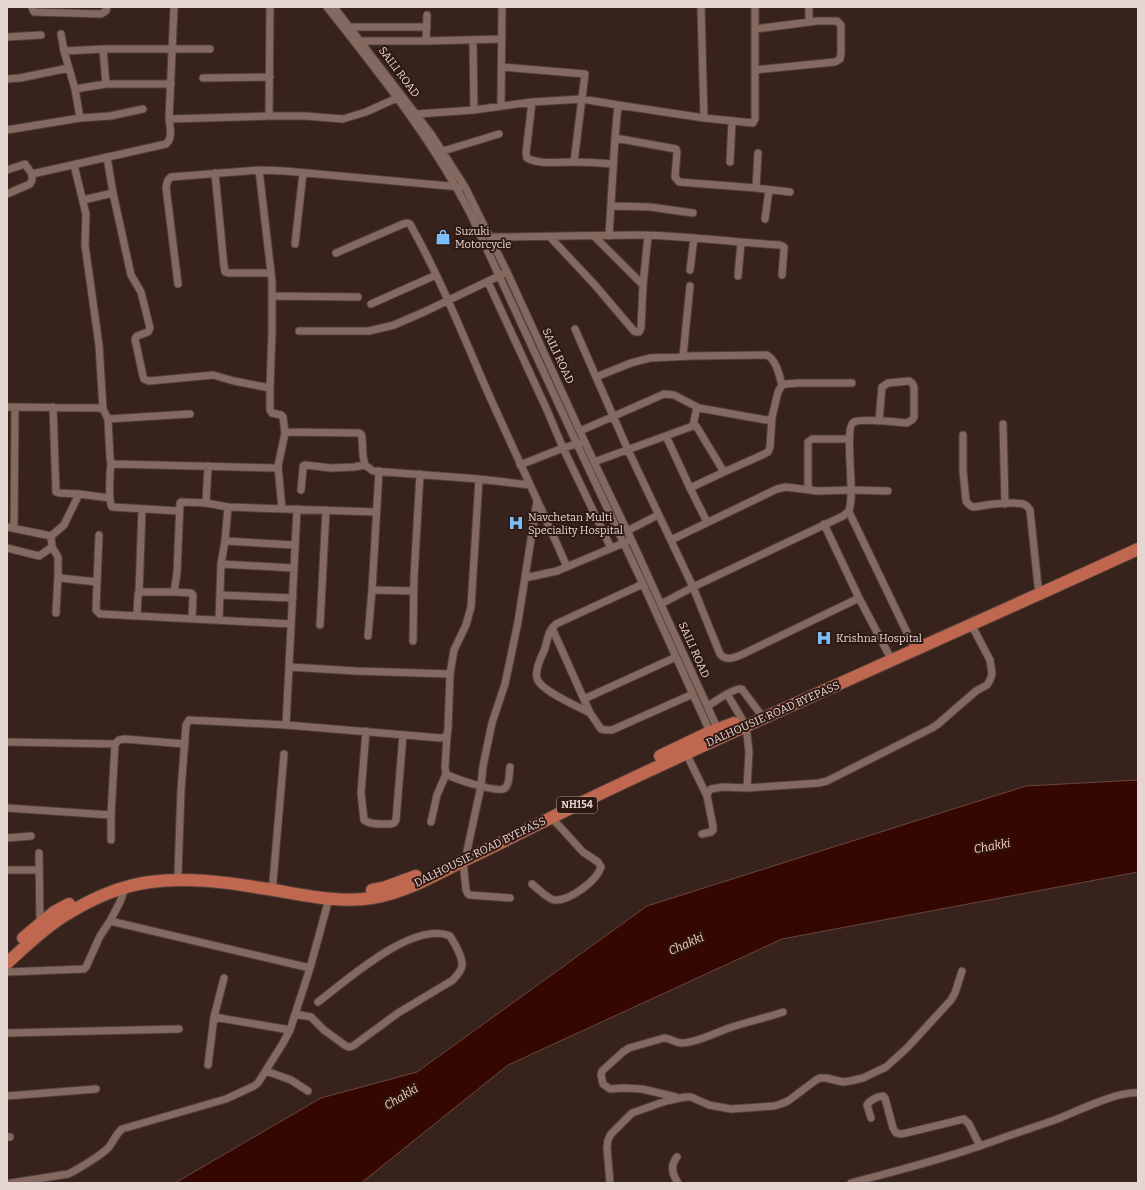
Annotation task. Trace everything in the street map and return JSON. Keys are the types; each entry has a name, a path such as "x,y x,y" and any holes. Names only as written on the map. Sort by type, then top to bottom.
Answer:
{"highway":[{"name":"NH154","path":"744,723 759,712 1138,541"},
{"name":"DALHOUSIE ROAD BYEPASS","path":"7,963 51,924 64,916 96,898 149,882 192,880 355,900 385,896 398,892 465,856 686,753 716,735 971,624 1138,549"},
{"name":"NH154","path":"7,952 54,912 104,888 124,881 149,876 178,873 231,876 339,892 368,891 383,888 465,856 563,803 716,735"}],"street":[{"path":"32,7 34,12 101,14 106,11 107,7"},
{"path":"32,174 166,144 168,142 170,138 169,119 174,7"},
{"path":"269,116 270,7"},
{"path":"327,7 397,98 461,187 500,276 693,694 716,735"},
{"name":"SAILI ROAD","path":"334,7 417,114 443,151 461,187 490,237 708,706 716,735"},
{"path":"501,106 502,7"},
{"path":"701,7 704,118"},
{"path":"417,114 474,110 532,102 582,99 704,118 750,123 754,121 755,7"},
{"path":"809,7 809,22"},
{"path":"426,41 427,15"},
{"path":"755,29 809,22 834,21 840,23 841,56 838,61 835,62 755,70"},
{"path":"350,27 427,27"},
{"path":"61,34 64,51 75,89 80,118"},
{"path":"7,37 41,35"},
{"path":"361,41 473,40 502,38"},
{"path":"473,40 474,110"},
{"path":"104,49 106,84"},
{"path":"64,51 104,49 210,49"},
{"path":"502,67 584,74 574,162"},
{"path":"7,79 20,78 69,68"},
{"path":"203,78 270,77"},
{"path":"75,89 106,84 171,84"},
{"path":"169,119 305,116 343,119 366,112 397,98"},
{"path":"532,102 526,153 527,158 532,161 540,162 613,164"},
{"path":"610,236 613,164 618,105"},
{"path":"7,130 80,118 110,116 143,109"},
{"path":"730,162 732,121"},
{"path":"443,151 498,134"},
{"path":"615,138 676,148 675,177 680,183 756,188 790,192"},
{"path":"756,188 758,153"},
{"path":"107,157 113,193 131,275 141,292 150,328 148,332 137,336 135,339 144,379 149,381 213,375 270,388"},
{"path":"7,170 25,164 32,174 30,184 7,194"},
{"path":"74,165 86,214 85,245 99,345 103,409 108,419 111,463 110,506 178,511"},
{"path":"178,284 166,187 171,177 259,170 461,187"},
{"path":"259,170 271,273 271,412 283,417 285,433 278,466 282,509"},
{"path":"295,244 303,173"},
{"path":"215,174 225,272 271,273"},
{"path":"765,219 769,190"},
{"path":"83,200 113,193"},
{"path":"611,206 650,207 693,213"},
{"path":"336,253 403,224 410,224 448,301 520,465 567,566"},
{"path":"594,236 643,285"},
{"path":"490,237 648,236 780,245 784,247 782,275"},
{"path":"550,237 594,284 634,331 639,332 641,328 643,285 648,236"},
{"path":"690,270 694,238"},
{"path":"738,276 741,243"},
{"path":"299,331 379,330 418,315 507,272"},
{"path":"371,304 436,275"},
{"path":"488,282 563,448 611,548"},
{"path":"683,356 690,286"},
{"path":"272,296 358,297"},
{"path":"575,329 628,450 693,587 720,654 726,659 731,659 859,598"},
{"path":"596,377 650,358 683,356 770,356 777,368 782,385 778,392 772,417 770,447 768,452 690,488"},
{"path":"782,385 799,383 852,383"},
{"path":"879,421 882,387 888,383 912,383 914,387 914,407 912,420 907,422 856,421 852,423 849,438 852,490 849,512 912,643"},
{"path":"580,431 664,394 674,395 697,408 762,420 770,420 772,417"},
{"path":"7,407 103,409"},
{"path":"15,407 10,488 10,528 51,536"},
{"path":"53,407 56,492 110,498"},
{"path":"694,426 697,408"},
{"path":"108,419 190,414"},
{"path":"1003,424 1005,504"},
{"path":"694,426 698,429 724,472"},
{"path":"594,462 694,426"},
{"path":"285,433 359,433 362,437 365,465 370,470 479,479 530,485"},
{"path":"963,435 963,471 966,501 973,507 1005,504 1024,504 1028,506 1030,510 1038,586"},
{"path":"666,436 707,522"},
{"path":"810,490 808,485 808,442 812,439 849,438"},
{"path":"520,465 585,441"},
{"path":"111,463 118,465 276,468 278,466"},
{"path":"301,490 303,466 305,465 331,468 365,465"},
{"path":"206,503 208,466"},
{"path":"368,636 379,471"},
{"path":"413,641 420,474"},
{"path":"431,822 437,796 446,774 445,767 450,674 454,650 466,625 471,607 479,479"},
{"path":"671,540 782,487 817,491 888,491"},
{"path":"51,536 64,525 79,494"},
{"path":"510,898 470,896 466,890 465,856 481,786 483,766 492,722 505,684 518,622 537,500"},
{"path":"174,592 177,573 178,511 181,502 206,503 228,507 376,512"},
{"path":"219,620 221,564 228,507"},
{"path":"137,616 142,509"},
{"path":"286,725 297,509"},
{"path":"320,625 326,510"},
{"path":"661,604 693,587 782,546 849,512"},
{"path":"627,531 658,515"},
{"path":"824,524 859,598 888,653"},
{"path":"99,535 96,610 100,614 291,624"},
{"path":"51,536 52,547 58,556 56,613"},
{"path":"225,541 295,545"},
{"path":"525,578 557,571 623,543 632,541"},
{"path":"7,548 39,556 52,547"},
{"path":"221,564 294,568"},
{"path":"58,575 60,578 97,582"},
{"path":"590,713 555,695 538,682 537,673 549,631 556,624 643,584"},
{"path":"372,590 414,591"},
{"path":"139,592 191,593 193,595 192,619"},
{"path":"220,594 293,598"},
{"path":"706,796 711,789 723,786 747,788 808,785 827,781 932,728 976,691 986,685 990,680 992,667 990,660 971,624"},
{"path":"552,628 590,713 601,729 612,730 693,694"},
{"path":"584,699 676,657"},
{"path":"289,667 356,672 450,674"},
{"path":"708,706 727,694 736,690 742,690 759,712"},
{"path":"727,694 744,723 748,747 747,788"},
{"path":"178,873 181,791 186,725 189,720 286,725 441,738 447,736"},
{"path":"366,731 361,793 364,820 365,822 370,823 391,824 396,820 403,735"},
{"path":"7,742 115,744 119,740 125,740 185,744"},
{"path":"111,840 115,744"},
{"path":"686,753 706,796 713,826 713,830 711,832 702,834"},
{"path":"273,882 284,754"},
{"path":"446,774 481,786 503,789 508,784 510,767"},
{"path":"7,808 111,815"},
{"path":"532,884 551,899 558,900 584,888 600,871 601,867 598,862 583,852 552,816"},
{"path":"7,838 31,836"},
{"path":"39,852 40,923"},
{"path":"7,870 40,870"},
{"path":"7,972 84,969 100,936 120,902 125,888"},
{"path":"11,1183 68,1174 107,1149 122,1129 233,1096 254,1086 260,1080 284,1043 290,1030 310,968 329,898"},
{"path":"110,921 310,968"},
{"path":"295,1014 311,1017 324,1030 349,1047 398,1013 453,980 462,966 461,960 450,936 443,934 427,934 418,936 380,955 318,1002"},
{"path":"610,1183 607,1148 608,1140 611,1134 632,1113 666,1101 685,1097 691,1097 709,1105 731,1109 774,1106 788,1101 820,1078 843,1082 863,1078 886,1067 907,1048 946,1006 955,993 962,971"},
{"path":"208,1066 214,1017 224,978"},
{"path":"678,1098 642,1089 610,1089 603,1084 601,1075 602,1071 623,1052 635,1046 664,1038 668,1038 676,1043 690,1042 783,1012"},
{"path":"214,1017 290,1030"},
{"path":"7,1033 179,1029"},
{"path":"266,1071 291,1080 308,1091"},
{"path":"7,1096 96,1089"},
{"path":"851,1183 980,1146 1060,1118 1119,1095 1132,1093 1138,1094"},
{"path":"871,1118 867,1105 874,1099 883,1096 885,1098 893,1128 896,1133 902,1134 936,1127 964,1119 969,1124 980,1146"},
{"path":"677,1157 673,1160 672,1169 678,1183"}],"water":[{"name":"Chakki","path":"1138,780 1138,872 782,939 508,1065 361,1183 175,1183 321,1098 417,1072 647,906 1026,786"}],"place":[{"name":"Suzuki Motorcycle","path":"443,237"},
{"name":"Navchetan Multi Speciality Hospital","path":"516,523"},
{"name":"Krishna Hospital","path":"824,638"}]}
